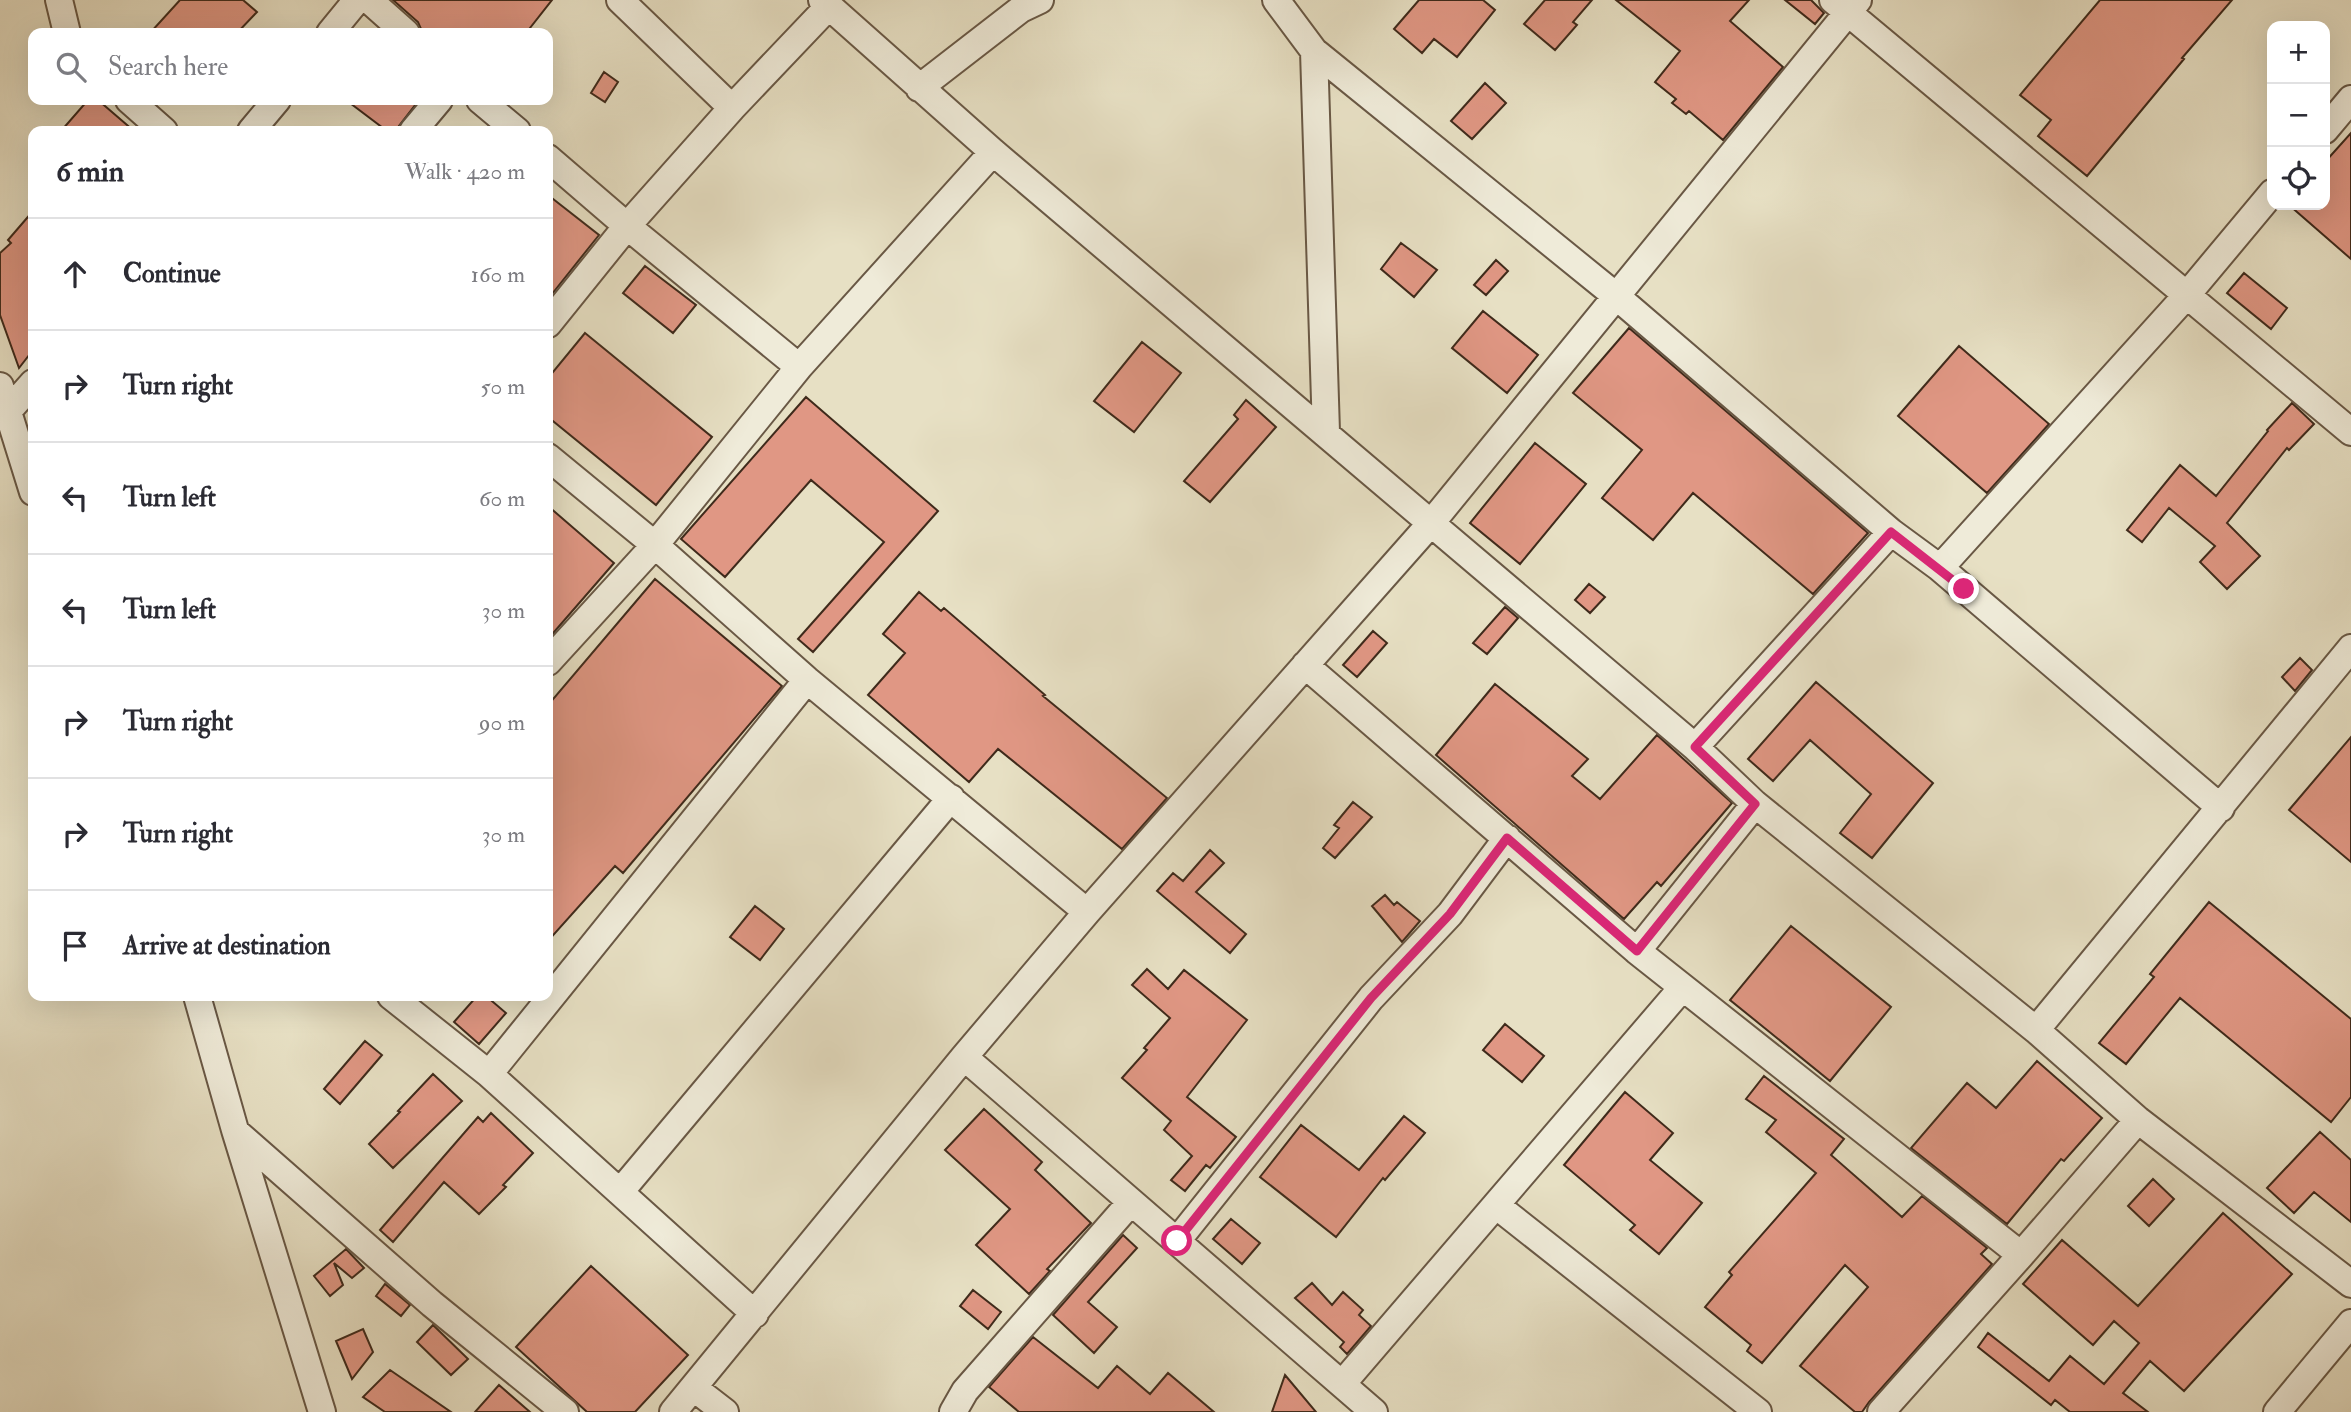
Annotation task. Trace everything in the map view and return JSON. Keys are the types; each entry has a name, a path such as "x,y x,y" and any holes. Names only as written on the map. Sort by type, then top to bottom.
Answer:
{"street":[{"path":"59,0 66,28"},
{"path":"334,28 357,0"},
{"path":"369,0 400,28"},
{"path":"620,0 732,108"},
{"path":"919,88 1021,9 1040,0"},
{"path":"1276,0 1314,51 1616,296 1891,532 1940,568 2221,808"},
{"path":"553,318 627,226 825,3 993,152 1695,747 1755,804 2036,1030 2138,1119 2351,1284"},
{"path":"673,1412 964,1057 1087,912 1432,522 1616,296 1846,4 2186,296 2351,432"},
{"path":"1314,51 1326,432"},
{"path":"2330,124 2351,99"},
{"path":"135,105 158,126"},
{"path":"255,126 273,105"},
{"path":"417,126 435,105"},
{"path":"487,105 511,126"},
{"path":"553,657 655,545 799,367 993,152"},
{"path":"553,162 799,367"},
{"path":"1940,568 2186,296 2267,199"},
{"path":"28,386 4,398 28,476"},
{"path":"553,461 655,545 807,680 1087,912"},
{"path":"1695,747 1891,532"},
{"path":"2036,1030 2351,649"},
{"path":"1305,664 1637,951 2021,1255"},
{"path":"553,995 807,680"},
{"path":"620,1192 951,798"},
{"path":"1637,951 1755,804"},
{"path":"1177,1241 1371,998 1450,914 1507,838"},
{"path":"1342,1384 1682,988"},
{"path":"198,1001 235,1130 322,1412"},
{"path":"397,1001 489,1074 755,1314"},
{"path":"489,1074 548,1001"},
{"path":"964,1057 1374,1412"},
{"path":"1881,1412 2138,1119"},
{"path":"235,1130 432,1304 565,1412"},
{"path":"953,1412 965,1391 1131,1202"},
{"path":"1497,1206 1758,1412"},
{"path":"2277,1412 2351,1323"},
{"path":"694,1388 725,1412"}],"building":[{"path":"180,0 243,0 257,12 242,28 155,28"},
{"path":"393,0 552,0 530,28 421,28 418,22"},
{"path":"1419,0 1483,0 1495,10 1457,57 1434,39 1422,53 1394,29"},
{"path":"1545,0 1592,0 1573,22 1577,25 1555,50 1524,24"},
{"path":"1616,0 1749,0 1730,21 1783,67 1723,140 1689,111 1686,114 1672,103 1676,99 1655,82 1680,51"},
{"path":"1785,0 1811,0 1824,13 1815,24"},
{"path":"2100,0 2232,0 2087,176 2038,136 2051,120 2020,95"},
{"path":"604,72 618,82 605,102 591,93"},
{"path":"1485,83 1506,103 1472,139 1451,121"},
{"path":"84,105 104,105 128,126 65,126"},
{"path":"353,105 415,105 399,126 380,126"},
{"path":"2351,133 2351,259 2295,210 2330,210 2330,156"},
{"path":"553,199 599,235 553,293"},
{"path":"28,217 28,356 19,368 0,315 0,253 11,243 8,240"},
{"path":"1401,243 1437,270 1414,297 1381,269"},
{"path":"1496,260 1508,271 1486,295 1474,285"},
{"path":"645,266 696,305 673,333 623,293"},
{"path":"2244,273 2287,308 2271,329 2227,293"},
{"path":"1483,311 1538,355 1507,393 1452,348"},
{"path":"1629,328 1868,533 1813,594 1693,493 1653,540 1602,498 1642,450 1573,393"},
{"path":"585,333 712,437 656,505 553,421 553,372"},
{"path":"1142,342 1181,373 1134,432 1094,401"},
{"path":"1959,346 2049,424 1987,493 1898,416"},
{"path":"806,397 938,511 813,652 798,639 884,542 811,480 725,577 681,539"},
{"path":"1246,400 1276,427 1210,502 1184,481 1238,419 1234,415"},
{"path":"2292,403 2314,424 2289,450 2287,448 2227,523 2260,556 2227,589 2200,562 2215,546 2169,508 2142,542 2127,530 2180,465 2216,496 2267,430"},
{"path":"1535,443 1586,484 1520,564 1470,523"},
{"path":"553,510 614,563 553,633"},
{"path":"655,579 782,686 623,873 615,866 553,935 553,699"},
{"path":"1589,584 1605,597 1590,613 1575,600"},
{"path":"919,592 941,611 944,608 1045,695 1043,696 1167,798 1122,849 998,749 969,782 868,695 905,653 883,634"},
{"path":"1505,607 1518,618 1487,654 1473,643"},
{"path":"1373,631 1387,643 1357,677 1343,665"},
{"path":"2300,658 2312,670 2295,691 2282,677"},
{"path":"1816,682 1933,783 1872,858 1840,833 1871,794 1810,740 1773,781 1748,759"},
{"path":"1495,684 1588,759 1572,776 1600,799 1657,735 1732,803 1661,886 1657,882 1624,919 1436,755"},
{"path":"2351,737 2351,862 2289,810"},
{"path":"1353,802 1372,817 1335,858 1323,848 1339,828 1334,825"},
{"path":"1210,850 1224,863 1196,892 1246,934 1230,953 1157,891 1173,873 1183,881"},
{"path":"1385,895 1394,905 1397,902 1420,921 1402,942 1372,906"},
{"path":"2209,902 2351,1019 2351,1097 2331,1122 2180,998 2126,1064 2099,1043 2154,977 2150,974"},
{"path":"755,906 784,929 760,960 730,937"},
{"path":"1791,926 1891,1007 1830,1081 1730,1000"},
{"path":"1147,969 1168,989 1184,970 1247,1020 1187,1097 1236,1137 1210,1168 1206,1165 1185,1191 1171,1180 1192,1156 1164,1130 1171,1121 1122,1078 1170,1018 1132,985"},
{"path":"473,1001 492,1001 506,1013 479,1044 454,1022"},
{"path":"1505,1024 1544,1056 1522,1082 1483,1050"},
{"path":"365,1041 382,1055 340,1104 324,1089"},
{"path":"2037,1061 2102,1118 2064,1161 2061,1159 2007,1224 1911,1148 1967,1083 1996,1108"},
{"path":"433,1074 462,1101 393,1168 369,1144"},
{"path":"1764,1076 1844,1139 1831,1155 1902,1217 1922,1196 1987,1248 1981,1254 1992,1264 1862,1412 1855,1412 1800,1366 1868,1287 1845,1265 1762,1363 1747,1351 1751,1345 1705,1307 1732,1275 1729,1272 1816,1173 1766,1132 1776,1120 1746,1099"},
{"path":"1625,1092 1673,1133 1650,1160 1702,1203 1659,1254 1630,1230 1635,1225 1564,1165"},
{"path":"984,1109 1042,1162 1035,1170 1091,1223 1047,1269 1050,1271 1029,1294 976,1245 1010,1209 945,1150"},
{"path":"491,1113 533,1153 503,1185 506,1187 479,1214 444,1182 393,1242 380,1230 478,1117 483,1122"},
{"path":"1404,1116 1425,1133 1385,1180 1383,1178 1336,1237 1260,1177 1301,1125 1359,1170"},
{"path":"2320,1132 2351,1160 2351,1222 2314,1192 2294,1213 2267,1188"},
{"path":"2153,1179 2174,1199 2149,1226 2128,1206"},
{"path":"2223,1213 2292,1274 2184,1391 2150,1361 2123,1393 2148,1412 2070,1412 2055,1400 2051,1405 1978,1347 1988,1333 2049,1381 2070,1356 2104,1384 2139,1343 2114,1321 2093,1345 2023,1284 2062,1240 2138,1306"},
{"path":"1231,1219 1260,1243 1242,1264 1213,1239"},
{"path":"1123,1235 1137,1248 1088,1302 1117,1327 1094,1353 1053,1315"},
{"path":"346,1249 364,1268 352,1278 334,1263 343,1285 330,1296 314,1276"},
{"path":"591,1266 688,1355 635,1412 587,1412 516,1347"},
{"path":"1312,1283 1332,1305 1343,1292 1363,1310 1359,1315 1371,1326 1347,1354 1340,1347 1344,1342 1295,1298"},
{"path":"385,1284 410,1305 401,1316 376,1296"},
{"path":"973,1290 1001,1312 988,1329 960,1306"},
{"path":"433,1325 468,1359 451,1375 417,1342"},
{"path":"363,1329 373,1352 352,1379 336,1341"},
{"path":"1033,1337 1098,1388 1117,1366 1150,1394 1168,1373 1214,1412 1019,1412 989,1387"},
{"path":"390,1370 451,1412 385,1412 363,1397"},
{"path":"1285,1375 1316,1412 1272,1412"},
{"path":"499,1385 530,1412 475,1412"}],"route":[{"path":"1177,1241 1371,998 1450,914 1507,838 1637,951 1755,804 1695,747 1891,532 1964,589"}]}
